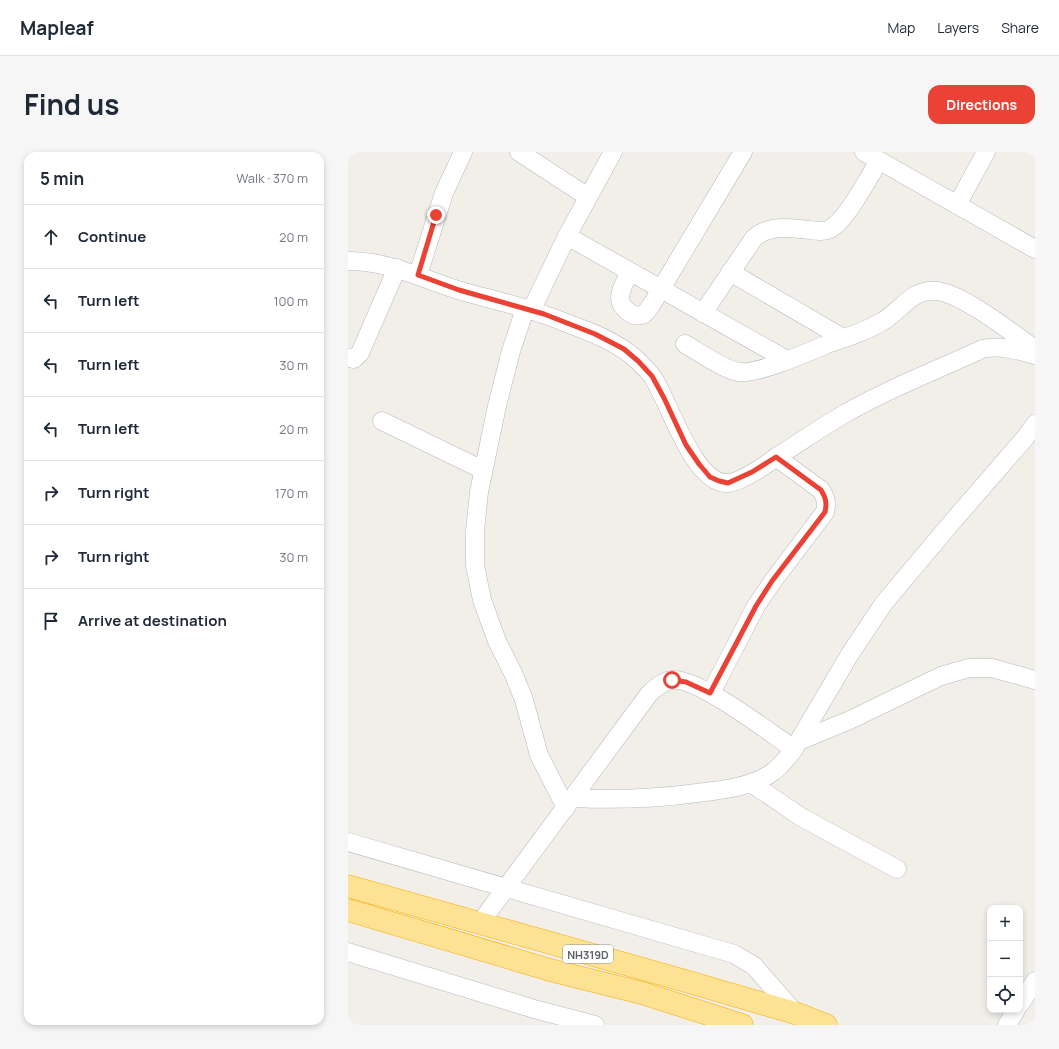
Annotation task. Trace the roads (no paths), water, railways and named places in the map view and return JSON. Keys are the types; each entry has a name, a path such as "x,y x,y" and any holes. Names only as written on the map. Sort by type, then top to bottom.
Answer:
{"highway":[{"name":"NH319D","path":"348,886 795,1013 826,1025"},
{"path":"348,910 550,970 642,993 705,1019 742,1025"}],"street":[{"path":"418,275 444,193 463,152"},
{"path":"518,152 588,197"},
{"path":"569,803 539,755 524,700 514,675 497,641 482,600 475,565 475,531 483,470 509,358 528,310 613,152"},
{"path":"630,272 620,296 620,303 624,309 634,315 641,316 647,312 743,152"},
{"path":"957,205 986,152"},
{"path":"703,313 754,238 766,230 782,227 820,232 834,226 844,215 879,157 957,205 1035,248"},
{"path":"567,236 786,360"},
{"path":"348,261 375,262 397,268 459,290 528,310 595,334 624,349 652,376 686,445 699,464 710,477 728,483 752,472 849,411 982,349 995,347 1014,349 1035,355"},
{"path":"348,358 354,359 360,354 397,268"},
{"path":"730,272 843,338"},
{"path":"686,344 727,368 736,372 745,373 786,360 883,322 892,316 903,303 916,295 924,291 936,291 946,293 978,310 1035,349"},
{"path":"382,421 483,470"},
{"path":"569,803 658,798 717,791 751,783 773,772 786,759 796,745 850,654 884,603 1035,424"},
{"path":"710,693 756,606 772,581 825,512 825,496 821,490 776,457"},
{"path":"796,745 941,676 969,668 992,668 1035,680"},
{"path":"480,923 649,694 658,686 672,680 686,682 710,693 796,745"},
{"path":"751,783 801,817 897,869"},
{"path":"348,842 734,954 754,966 795,1013"},
{"path":"348,952 534,1009 595,1025"},
{"path":"1023,999 1035,980"},
{"path":"1007,1025 1014,1013"}]}
